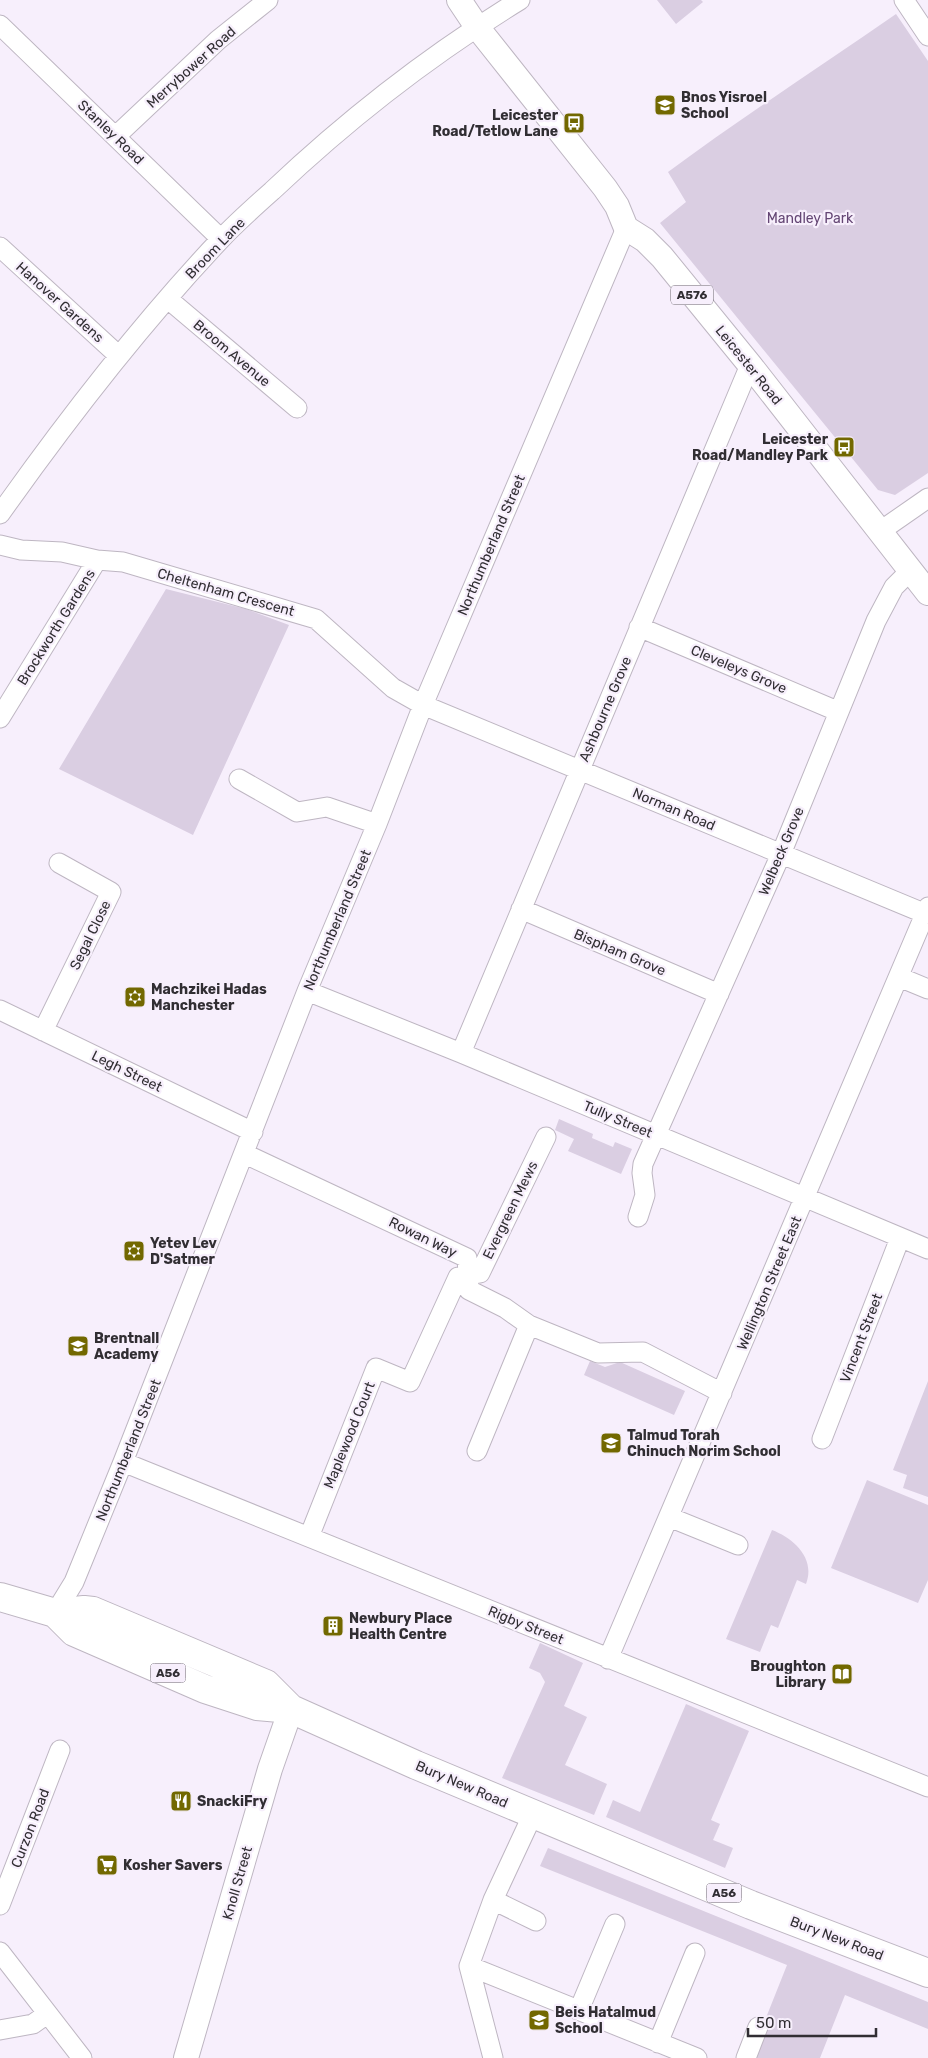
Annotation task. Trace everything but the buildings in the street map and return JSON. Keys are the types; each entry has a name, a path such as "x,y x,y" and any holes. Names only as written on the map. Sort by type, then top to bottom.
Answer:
{"highway":[{"name":"A56","path":"0,1597 55,1614 84,1610 93,1611 150,1633 266,1684 292,1709"},
{"name":"Bury New Road","path":"292,1709 533,1814 751,1905 928,1973"}],"main road":[{"path":"459,0 477,27 605,188 617,206 626,228"},
{"name":"Leicester Road","path":"626,228 645,240 662,258 750,365 928,592"},
{"name":"Knoll Street","path":"186,2058 270,1769 292,1709"}],"street":[{"name":"Merrybower Road","path":"116,136 218,40 268,0"},
{"name":"Broom Lane","path":"0,514 64,424 119,356 221,239 302,162 366,107 419,66 520,0"},
{"path":"904,0 928,36"},
{"name":"Stanley Road","path":"0,25 221,239"},
{"name":"Northumberland Street","path":"55,1614 74,1582 123,1462 245,1154 307,991 378,824 422,705 626,228"},
{"name":"Hanover Gardens","path":"0,248 119,356"},
{"name":"Broom Avenue","path":"168,299 296,408"},
{"name":"Ashbourne Grove","path":"461,1053 750,365"},
{"path":"880,532 928,498"},
{"name":"Cheltenham Crescent","path":"0,545 22,550 62,552 97,560 123,562 316,619 393,688 422,705"},
{"name":"Brockworth Gardens","path":"0,718 97,560"},
{"name":"Welbeck Grove","path":"638,1216 645,1195 642,1173 643,1164 781,854 837,711 880,612 894,586 910,571"},
{"name":"Cleveleys Grove","path":"640,628 837,711"},
{"name":"Norman Road","path":"422,705 781,854 927,911"},
{"path":"239,779 297,812 327,807 378,824"},
{"name":"Segal Close","path":"43,1031 111,892 59,863"},
{"name":"Bispham Grove","path":"521,909 719,994"},
{"name":"Wellington Street East","path":"608,1659 927,911"},
{"path":"899,976 928,989"},
{"name":"Tully Street","path":"307,991 461,1053 928,1249"},
{"name":"Legh Street","path":"0,1010 253,1132"},
{"name":"Evergreen Mews","path":"468,1275 480,1273 546,1137"},
{"name":"Rowan Way","path":"245,1154 467,1258 469,1290 505,1308 529,1325"},
{"name":"Vincent Street","path":"822,1439 900,1238"},
{"name":"Maplewood Court","path":"309,1537 376,1368 410,1382 458,1277 468,1275"},
{"path":"477,1451 529,1325 598,1353 643,1352 722,1392"},
{"name":"Rigby Street","path":"123,1462 928,1787"},
{"path":"669,1516 738,1545"},
{"name":"Curzon Road","path":"0,1905 60,1750"},
{"path":"493,2058 469,1966 493,1900 533,1814"},
{"path":"493,1900 536,1921"},
{"path":"579,2010 615,1924"},
{"path":"0,1952 82,2058"},
{"path":"658,2044 695,1954"},
{"path":"469,1966 658,2044 697,2058"},
{"path":"0,2030 33,2024 47,2014"},
{"path":"746,2058 758,2027"}],"green space":[{"path":"657,0 701,0 703,2 676,24"},
{"name":"Mandley Park","path":"896,14 928,61 928,473 895,495 878,490 660,223 686,202 668,172"},
{"path":"166,589 246,609 289,625 193,835 59,769"},
{"path":"559,1119 593,1134 592,1138 613,1147 615,1142 632,1149 621,1174 568,1151 574,1139 555,1130"},
{"path":"590,1361 605,1367 620,1362 685,1391 674,1415 584,1375"},
{"path":"928,1381 928,1497 903,1488 907,1475 893,1470"},
{"path":"867,1480 928,1505 928,1580 918,1603 831,1568"},
{"path":"772,1530 788,1538 801,1550 808,1566 808,1575 806,1584 797,1580 778,1628 771,1625 760,1652 726,1639"},
{"path":"540,1643 583,1663 564,1706 587,1717 565,1765 607,1784 594,1815 502,1778 545,1682 540,1673 529,1668"},
{"path":"686,1704 749,1731 711,1820 720,1824 713,1840 733,1848 725,1868 606,1817 613,1800 640,1812"},
{"path":"548,1848 928,2002 928,2029 845,1995 820,2058 750,2058 787,1965 540,1866"}],"place":[{"name":"Bnos Yisroel School","path":"665,105"},
{"name":"Leicester Road/Tetlow Lane","path":"574,123"},
{"name":"Leicester Road/Mandley Park","path":"844,447"},
{"name":"Machzikei Hadas Manchester","path":"135,997"},
{"name":"Yetev Lev D'Satmer","path":"134,1251"},
{"name":"Brentnall Academy","path":"78,1346"},
{"name":"Talmud Torah Chinuch Norim School","path":"611,1443"},
{"name":"Newbury Place Health Centre","path":"333,1626"},
{"name":"Broughton Library","path":"842,1674"},
{"name":"SnackiFry","path":"181,1801"},
{"name":"Kosher Savers","path":"107,1865"},
{"name":"Beis Hatalmud School","path":"539,2020"}]}
